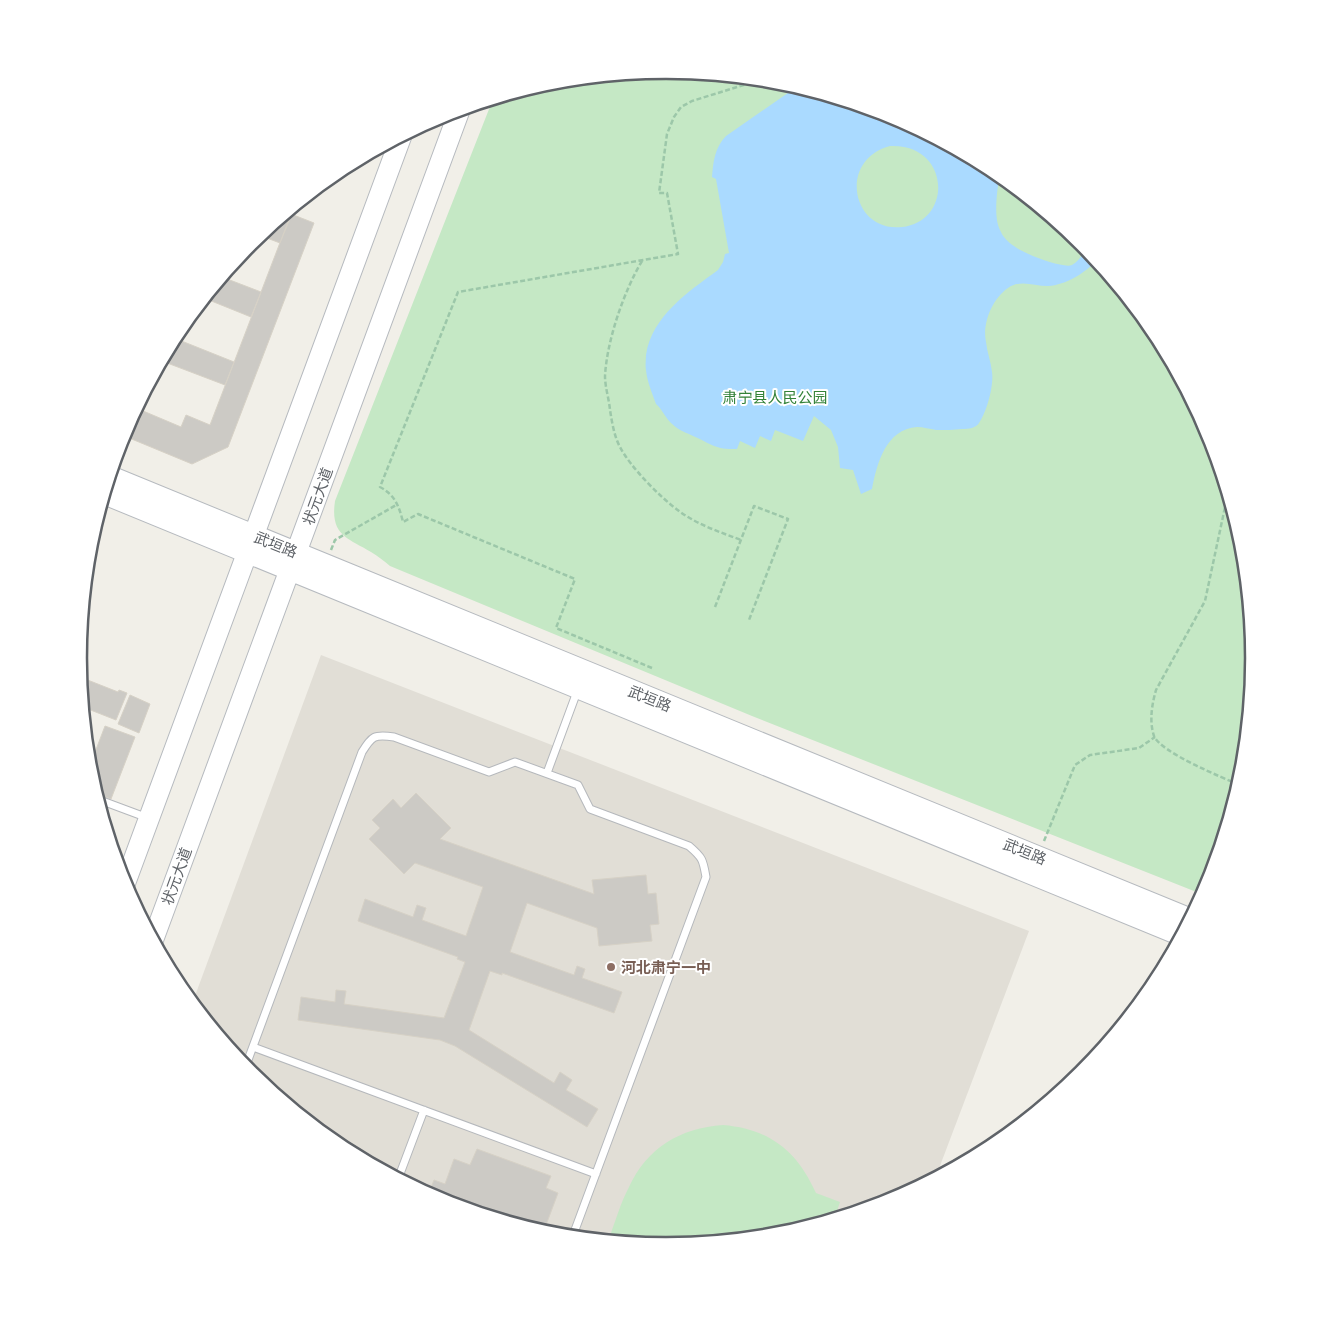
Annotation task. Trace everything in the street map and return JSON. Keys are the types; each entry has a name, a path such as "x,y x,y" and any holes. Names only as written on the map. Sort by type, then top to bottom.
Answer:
{"main road":[{"name":"状元大道","path":"156,932 456,119"},
{"path":"129,874 398,145"},
{"name":"武垣路","path":"116,479 250,544"},
{"name":"武垣路","path":"111,496 250,544 292,561 579,689 1176,934"},
{"name":"武垣路","path":"292,561 325,564 1185,917"}],"lane":[{"path":"547,774 579,689"},
{"path":"248,1059 362,752 370,738 380,735 394,737 489,772 515,762 578,785 590,809 689,846 700,855 704,863 706,878 575,1230"},
{"path":"105,802 149,818"},
{"path":"253,1047 596,1174"},
{"path":"400,1173 424,1110"}],"path":[{"path":"652,668 556,628 575,579 418,514 403,522 398,504 389,492 380,487 458,292 678,254 667,193 659,193 667,134 674,117 681,107 692,101 746,85"},
{"path":"643,260 632,278 613,330 607,357 605,378 613,428 620,447 656,491 680,511 706,526 741,540"},
{"path":"325,564 335,540 398,504"},
{"path":"715,607 754,506 788,520 749,620"},
{"path":"1225,506 1205,601 1156,690 1152,705 1152,723 1155,737 1171,752 1233,782"},
{"path":"1038,856 1075,765 1090,755 1139,748 1155,737"}],"shaded area":[{"name":"河北肃宁一中","path":"321,655 1029,931 938,1170 888,1194 817,1218 780,1227 704,1237 629,1237 553,1227 480,1207 410,1178 344,1141 284,1094 231,1041 195,996"}],"green space":[{"name":"肃宁县人民公园","path":"629,80 704,80 780,90 853,110 888,123 956,156 989,176 1049,223 1076,249 1102,276 1149,336 1169,369 1202,437 1226,508 1235,545 1245,621 1246,658 1245,696 1235,772 1215,845 1202,880 1197,892 752,716 390,566 342,534 335,521 335,501 490,107 553,90 591,84"},
{"path":"723,1125 740,1127 768,1137 791,1154 800,1165 816,1193 840,1202 837,1212 780,1227 704,1237 666,1238 610,1235 629,1187 645,1161 667,1142 693,1130"}],"water":[{"path":"789,92 853,110 923,139 956,156 998,183 996,206 999,227 1006,240 1018,249 1052,263 1067,266 1072,265 1082,255 1091,265 1081,274 1062,283 1048,286 1018,284 1013,285 1002,293 993,305 987,320 985,335 992,372 992,384 987,405 979,423 972,428 956,430 936,430 917,427 906,429 890,441 885,449 880,458 872,489 861,494 853,470 840,468 838,447 831,430 814,416 803,441 775,430 771,441 760,436 755,448 740,441 737,449 717,447 681,430 669,421 656,404 647,374 646,355 656,328 664,317 684,296 718,270 725,254 729,253 716,179 712,177 714,160 722,140","holes":["890,146 910,148 924,157 934,169 938,183 937,198 931,211 919,222 902,227 885,226 872,219 862,208 857,194 857,179 862,165 873,154"]}],"building":[{"path":"294,215 314,223 228,447 192,464 130,438 143,411 181,427 186,415 210,425 289,219"},
{"path":"287,220 289,221 280,243 268,238"},
{"path":"228,279 261,292 251,317 211,301"},
{"path":"181,341 234,362 225,385 168,363"},
{"path":"88,680 118,692 119,690 127,693 116,720 89,710"},
{"path":"130,695 150,704 139,733 118,724"},
{"path":"105,726 135,737 111,799 104,796 95,752"},
{"path":"416,793 451,828 440,839 594,894 592,880 646,875 648,894 656,893 659,924 650,925 652,941 599,946 597,928 527,903 510,952 574,975 577,966 585,969 582,978 622,992 614,1013 502,973 502,975 490,971 469,1030 554,1083 560,1072 572,1080 566,1090 598,1109 587,1127 455,1046 440,1040 298,1020 301,997 335,1002 336,990 346,991 344,1004 444,1018 465,962 457,959 458,957 358,921 365,899 413,917 417,905 426,908 422,920 466,936 483,887 415,863 404,874 369,839 380,828 372,820 393,799 401,808"},
{"path":"477,1149 551,1176 546,1188 558,1193 546,1225 480,1207 431,1188 434,1180 445,1184 454,1159 470,1165"}],"place":[{"name":"河北肃宁一中","path":"611,967"}]}
